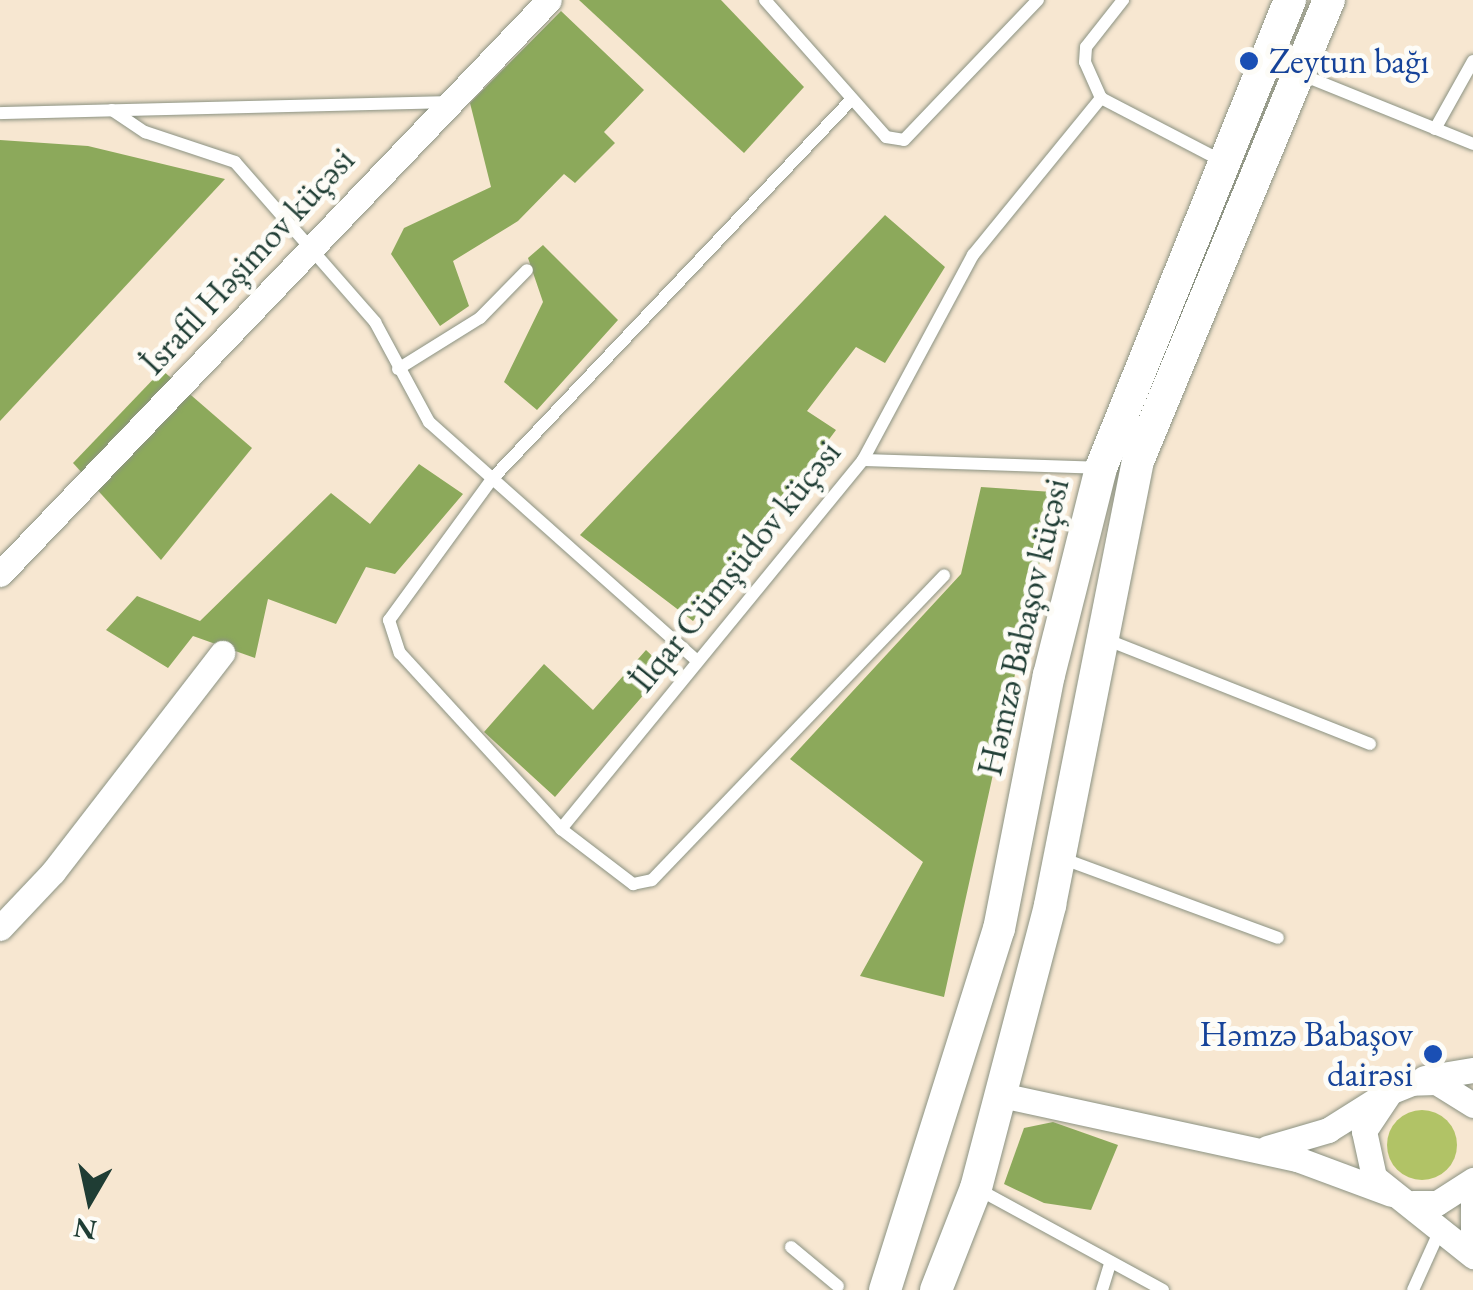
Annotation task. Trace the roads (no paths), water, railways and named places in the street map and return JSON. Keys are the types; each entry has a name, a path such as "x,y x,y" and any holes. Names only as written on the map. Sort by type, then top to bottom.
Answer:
{"street":[{"name":"İsrafil Həşimov küçəsi","path":"0,574 446,102 548,0"},
{"name":"Həmzə Babaşov küçəsi","path":"885,1290 999,930 1053,657 1101,468 1290,0"},
{"path":"936,1290 976,1188 1060,858 1138,461 1329,0"},
{"path":"0,928 53,872 222,653"},
{"path":"1252,1149 1328,1130 1401,1087 1473,1070"},
{"path":"1473,1105 1436,1082 1401,1087 1364,1131 1364,1155 1402,1199 1438,1203 1473,1184 1473,1243"},
{"path":"1002,1095 1338,1170 1402,1199 1442,1226 1473,1256"}],"lane":[{"path":"765,0 886,137 904,140 1038,0"},
{"path":"1123,0 1086,47 1085,62 1101,98 1222,161"},
{"path":"1436,129 1473,62"},
{"path":"1300,74 1473,144"},
{"path":"852,98 492,479 389,620 400,653 560,830 633,884 652,880 944,575"},
{"name":"İlqar Cümşüdov küçəsi","path":"560,830 863,460 973,255 1101,98"},
{"path":"0,113 446,102"},
{"path":"112,110 145,132 235,162 375,322 429,422 696,660"},
{"path":"398,368 480,318 527,270"},
{"path":"863,460 1101,468"},
{"path":"1105,639 1370,744"},
{"path":"1060,858 1278,938"},
{"path":"976,1188 1163,1290"},
{"path":"1414,1290 1442,1226"},
{"path":"791,1247 838,1286"},
{"path":"1102,1290 1110,1264"}],"place":[{"name":"Zeytun bağı","path":"1249,61"},
{"name":"Həmzə Babaşov dairəsi","path":"1433,1054"}]}
